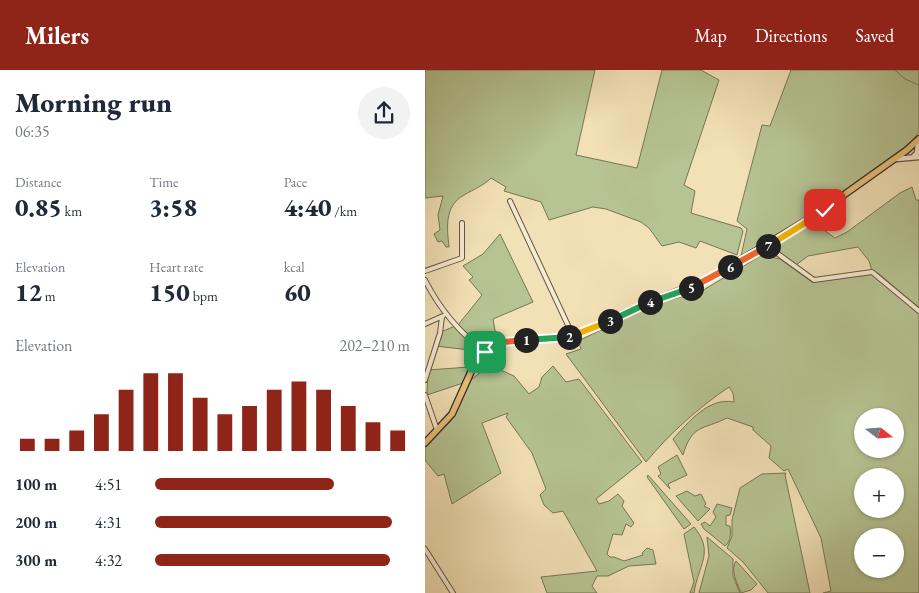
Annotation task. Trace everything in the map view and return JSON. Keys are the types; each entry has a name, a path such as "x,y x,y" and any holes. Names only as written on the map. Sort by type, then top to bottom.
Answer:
{"main road":[{"path":"425,443 452,414 475,363 485,352 509,341 573,336 661,297 703,282 767,246 824,210 895,159 912,154 919,139"}],"street":[{"path":"510,201 573,336"},
{"path":"425,271 462,258 462,224"},
{"path":"767,246 814,280 872,272 919,311"},
{"path":"425,280 447,313 469,340 485,352"},
{"path":"425,324 447,313"},
{"path":"425,380 440,333 442,317"},
{"path":"425,395 438,431"},
{"path":"425,549 453,593"}],"green space":[{"path":"425,70 595,70 576,155 637,168 662,70 701,70 719,80 684,185 695,191 691,213 741,228 743,231 737,255 700,241 696,248 679,242 662,246 649,228 641,222 606,209 593,207 549,220 541,202 504,191 506,187 491,178 464,195 453,205 448,218 449,247 446,247 442,241 438,242 434,234 440,230 438,215 443,196 425,198"},
{"path":"791,70 919,70 919,132 910,143 824,205 741,256 747,229 737,221 762,125 770,126"},
{"path":"912,187 916,200 919,200 919,308 878,273 872,271 869,261 858,247 808,256 796,265 771,247 814,223 835,238 847,232 900,193"},
{"path":"500,234 533,302 493,319 497,341 483,348 458,325 482,295 469,280 473,277 463,266 483,254"},
{"path":"762,255 780,259 812,282 870,273 877,276 919,313 919,593 823,593 831,591 821,538 788,469 784,471 769,458 771,446 753,430 753,427 727,418 699,429 690,438 683,455 673,439 692,419 707,407 725,401 734,402 733,393 729,387 706,403 665,441 646,462 566,354 581,349 578,341 658,303 700,292"},
{"path":"455,326 479,351 435,346 441,332"},
{"path":"489,365 514,376 529,394 539,387 542,377 553,366 566,382 579,379 642,462 596,499 599,504 609,501 618,494 624,501 622,506 634,523 631,527 626,524 622,535 613,534 607,554 610,557 624,561 643,555 642,553 647,548 653,550 656,564 629,566 608,576 597,576 592,586 597,593 547,593 541,577 597,571 563,511 553,513 544,505 540,495 546,489 532,453 506,417 508,413 482,423 501,473 452,504 444,474 438,476 425,460 425,445 450,422 471,380"},
{"path":"469,367 463,383 427,395 428,370"},
{"path":"677,455 687,475 668,484 670,489 658,476 661,474 658,467"},
{"path":"786,473 810,593 768,593 743,562 727,548 732,536 732,520 740,488 762,474"},
{"path":"648,475 691,524 684,529 647,477"},
{"path":"687,491 695,496 701,494 706,504 704,506 710,509 698,521 676,496"},
{"path":"717,504 732,508 730,515 726,516 726,525 730,526 730,534 725,546 704,529 701,524 705,522 710,526 716,517 713,512"},
{"path":"694,527 700,536 704,551 694,593 690,593 694,582 684,534"},
{"path":"707,537 733,559 733,576 740,593 699,593 709,556"},
{"path":"736,561 757,584 751,590 741,593 734,572"}],"waterway":[{"path":"895,70 905,79 919,85"}],"route":[{"path":"485,352 503,342 565,338 591,330 661,297 691,288 703,282 767,246 825,210"}]}
